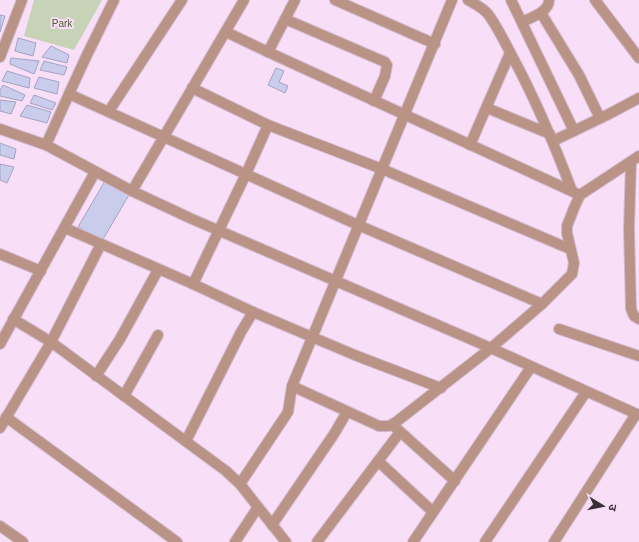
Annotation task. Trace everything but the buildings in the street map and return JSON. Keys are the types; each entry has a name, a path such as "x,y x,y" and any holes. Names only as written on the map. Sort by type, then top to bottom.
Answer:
{"street":[{"path":"0,57 22,0"},
{"path":"46,144 114,0"},
{"path":"109,111 182,0"},
{"path":"132,191 244,0"},
{"path":"268,52 295,0"},
{"path":"335,0 435,44"},
{"path":"240,484 288,412 292,386 452,0"},
{"path":"292,386 379,426 384,427 392,424 441,388 491,348 542,304 572,274 574,263 570,249 567,226 576,193 529,86 495,25 487,13 476,4 468,0"},
{"path":"511,0 574,131"},
{"path":"522,22 548,8 549,0"},
{"path":"595,0 621,32 639,58"},
{"path":"541,13 579,75 600,118"},
{"path":"285,19 385,62 387,65 387,71 374,101"},
{"path":"226,32 576,193"},
{"path":"470,145 510,53"},
{"path":"192,88 268,124 382,169 570,249"},
{"path":"69,94 358,225 542,304"},
{"path":"487,108 551,137 574,131 639,98"},
{"path":"193,284 246,174 268,124"},
{"path":"0,129 46,144 132,191 638,414 554,542"},
{"path":"576,193 635,159"},
{"path":"635,159 629,230 631,309 634,316 639,319"},
{"path":"0,344 95,172"},
{"path":"65,228 312,338 441,388"},
{"path":"0,428 51,342 101,244"},
{"path":"0,254 41,270"},
{"path":"96,376 120,339 158,270"},
{"path":"186,441 241,332 253,312"},
{"path":"13,319 51,342 226,471 240,484 286,542"},
{"path":"559,329 639,356"},
{"path":"124,396 158,335"},
{"path":"413,542 531,367"},
{"path":"485,542 586,392"},
{"path":"272,525 334,434 347,412"},
{"path":"6,417 177,542"},
{"path":"392,424 455,481"},
{"path":"317,542 400,432"},
{"path":"378,461 433,512"},
{"path":"235,542 258,507"},
{"path":"0,526 23,542"}],"green space":[{"name":"Park","path":"34,0 102,0 74,50 24,36"}]}
